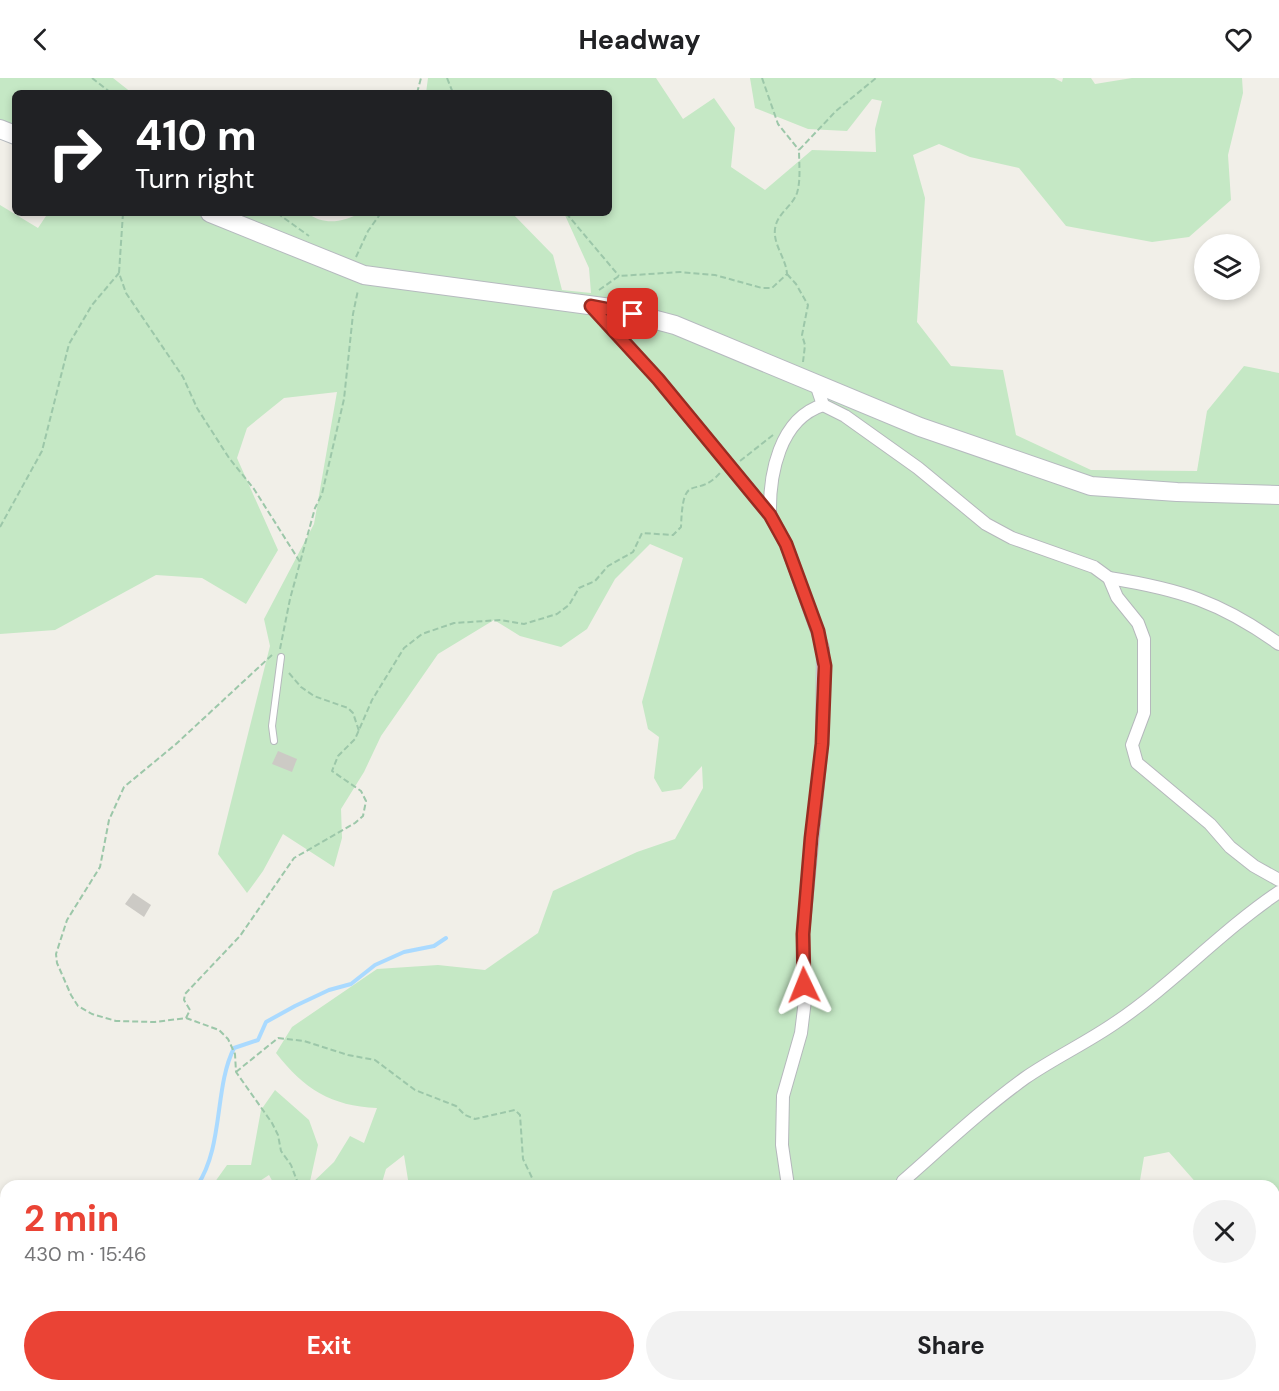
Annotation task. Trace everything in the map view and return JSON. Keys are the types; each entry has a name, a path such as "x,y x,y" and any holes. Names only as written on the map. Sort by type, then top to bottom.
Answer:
{"street":[{"path":"218,216 360,266 611,308 675,325 920,427 1091,486 1176,492 1279,495"},
{"path":"584,305 658,379 770,515 786,544 818,631 825,666 822,744 803,934 805,1000 801,1033 783,1096 782,1145 787,1180"},
{"path":"816,384 823,405 845,416 918,468 986,524 1012,538 1094,567 1109,578 1156,585 1191,594 1230,612 1279,644"},
{"path":"770,515 770,489 777,460 790,430 812,409 823,405"},
{"path":"1109,578 1117,597 1138,623 1144,639 1144,712 1132,745 1137,763 1210,824 1230,847 1254,866 1279,880"},
{"path":"904,1180 973,1118 1026,1077 1115,1023 1212,946 1247,914 1279,892"}],"lane":[{"path":"274,741 272,726 280,654"}],"path":[{"path":"92,78 107,90"},
{"path":"762,78 777,124 799,150"},
{"path":"816,384 803,368 805,345 802,335 808,305 796,284 787,274 787,264 777,243 775,229 779,216 797,192 799,150 836,111 876,78"},
{"path":"123,216 119,273 126,294 183,377 198,408 301,563"},
{"path":"359,731 353,713 348,708 326,702 300,687 284,668 280,654 290,598 315,508 322,494 344,399 352,314 360,266 368,231 379,216"},
{"path":"569,216 619,276"},
{"path":"0,527 42,451 69,344 92,305 119,273"},
{"path":"584,305 619,276 699,273 772,288 787,274"},
{"path":"186,1018 190,1010 184,1000 185,994 240,936 294,858 355,823 363,816 366,801 361,791 332,771 338,756 355,739 387,671 404,648 422,634 454,623 501,620 524,624 557,614 569,605 579,588 594,581 608,566 633,552 642,533 673,534 681,527 682,501 687,490 698,484 712,482 730,465 738,463 770,436 790,430"},
{"path":"280,654 260,664 176,744 124,787 109,820 100,867 67,920 56,954 71,995 78,1006 92,1014 116,1021 155,1022 186,1018 219,1030 228,1039 235,1054 237,1072 272,1123 278,1135 281,1151 291,1165 297,1180"},
{"path":"237,1072 268,1043 278,1038 287,1039 375,1060 415,1090 456,1106 465,1115 475,1119 515,1110 520,1115 523,1159 533,1180"}],"green space":[{"path":"0,78 113,78 128,90 12,90 12,125 0,121"},
{"path":"428,78 656,78 683,119 714,98 735,128 731,167 765,190 812,150 876,152 875,129 882,101 872,99 847,131 808,129 755,108 750,78 1054,78 1062,82 1063,78 1091,78 1095,84 1132,78 1242,78 1243,93 1228,155 1231,200 1189,237 1152,242 1066,226 1019,168 970,157 939,144 913,155 925,198 917,322 951,366 1003,370 1016,435 1091,470 1197,471 1207,411 1244,366 1279,373 1279,1180 1194,1180 1169,1152 1144,1157 1140,1180 408,1180 404,1155 386,1169 383,1180 315,1180 334,1162 350,1136 364,1143 377,1108 346,1104 320,1093 297,1077 276,1053 292,1027 377,969 438,965 485,970 538,933 553,891 637,852 675,839 703,788 702,766 681,789 662,792 654,778 659,737 648,729 642,702 683,558 650,544 615,579 587,629 561,647 520,636 494,620 438,654 381,736 364,772 341,809 342,838 334,867 283,834 263,871 247,893 218,854 270,646 264,619 314,524 337,392 284,398 247,428 237,458 278,550 246,604 202,578 156,575 55,630 0,634 0,205 12,212 12,216 18,216 38,228 46,216 312,216 320,220 334,221 354,216 515,216 553,255 562,290 591,293 589,268 565,216 612,216 612,90 426,90"},
{"path":"275,1090 309,1120 318,1145 310,1180 272,1180 269,1175 261,1180 216,1180 227,1165 251,1165 261,1110"}],"building":[{"path":"278,751 297,759 292,772 272,764"},
{"path":"133,893 151,905 144,917 125,904"}],"waterway":[{"path":"200,1180 211,1153 224,1081 234,1048 258,1040 266,1022 295,1006 329,990 351,984 375,965 404,952 434,946 446,938"}],"route":[{"path":"633,314 591,306 658,379 770,515 786,544 823,648 825,666 822,744 803,934 804,985"}]}
